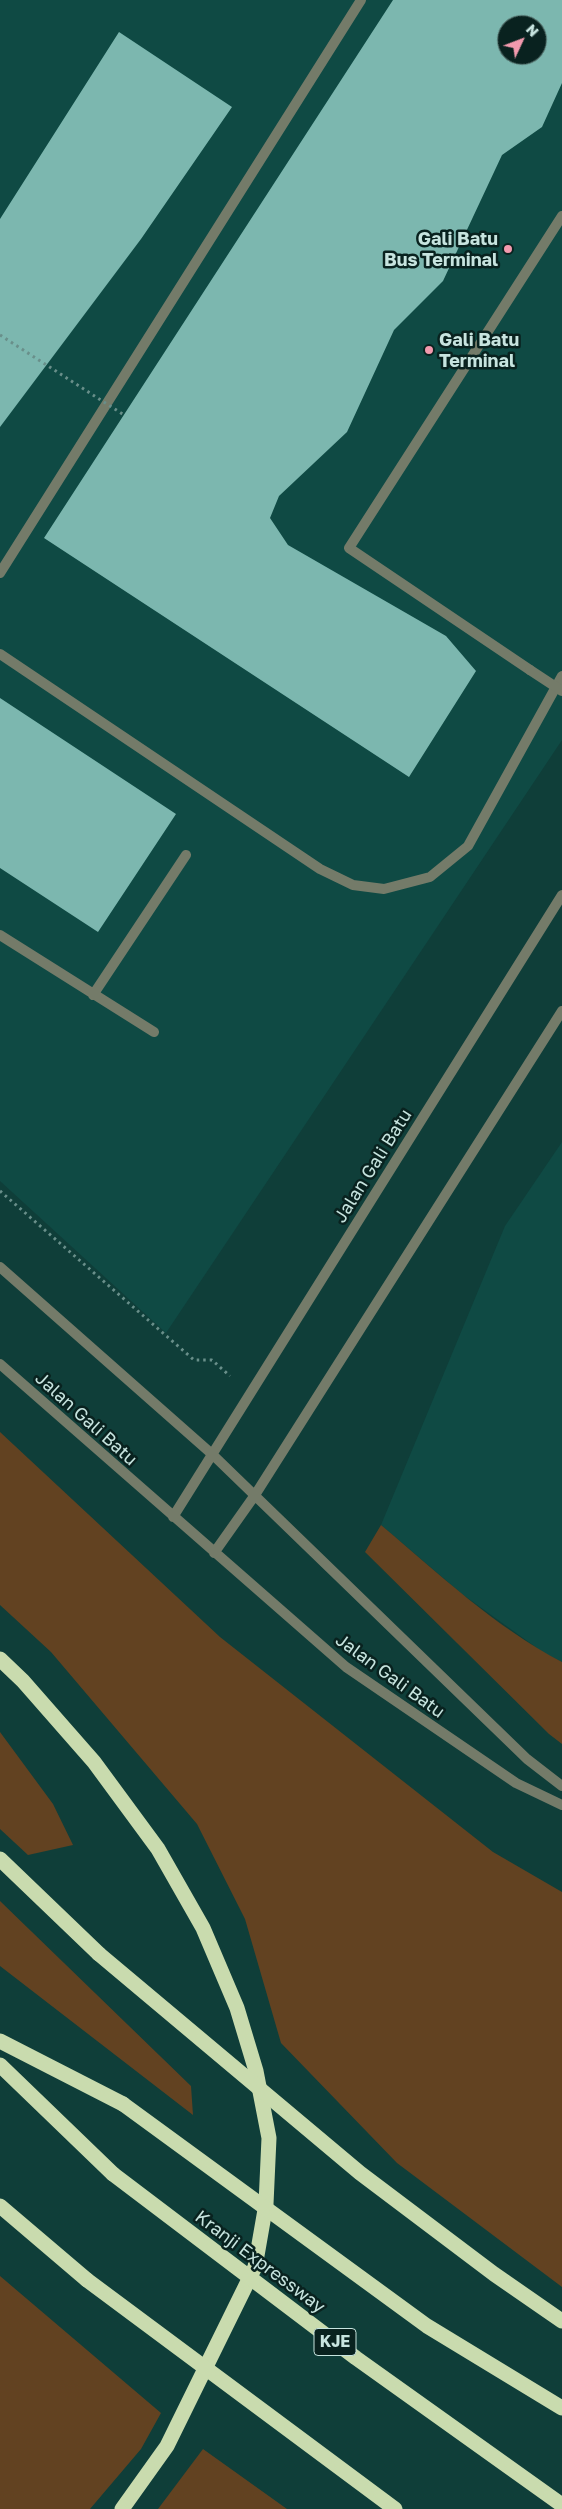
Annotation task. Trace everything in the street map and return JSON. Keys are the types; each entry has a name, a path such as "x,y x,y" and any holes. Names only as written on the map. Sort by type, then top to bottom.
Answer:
{"highway":[{"path":"0,1659 23,1681 94,1762 158,1849 198,1920 237,2008 256,2071 269,2138 266,2204 255,2267 167,2446 122,2509"},
{"path":"0,1859 99,1954 360,2173 494,2274 562,2321"},
{"path":"0,2042 123,2104 427,2326 562,2408"},
{"name":"Kranji Expressway","path":"0,2065 112,2174 356,2358 562,2505"},
{"path":"0,2206 87,2280 396,2509"}],"street":[{"path":"0,573 361,0"},
{"path":"562,216 349,548 562,691"},
{"path":"0,654 320,869 353,885 384,889 430,877 468,846 562,676"},
{"path":"93,994 186,855"},
{"name":"Jalan Gali Batu","path":"173,1517 562,895"},
{"path":"0,935 154,1032"},
{"path":"214,1553 255,1495 562,1011"},
{"name":"Jalan Gali Batu","path":"0,1267 212,1455 527,1759 562,1786"},
{"name":"Jalan Gali Batu","path":"0,1364 346,1667 516,1783 562,1804"}],"path":[{"path":"0,336 124,415"},
{"path":"0,1191 194,1360 212,1360 250,1394"}],"shaded area":[{"path":"0,0 562,0 562,740 166,1333 0,1181"},
{"path":"562,1142 562,1662 544,1653 462,1594 381,1525 505,1226"},
{"path":"0,1432 220,1637 493,1852 562,1892 562,2287 397,2163 281,2043 245,1919 197,1824 51,1652 0,1605"},
{"path":"381,1525 490,1616 513,1633 562,1662 562,1744 549,1734 365,1552"},
{"path":"0,1732 53,1804 73,1845 28,1855 0,1829"},
{"path":"0,1901 191,2086 193,2115 0,1966"},
{"path":"0,2276 161,2413 141,2449 90,2509 0,2509"},
{"path":"203,2449 287,2509 158,2509"}],"building":[{"path":"393,0 562,0 562,83 542,127 502,155 443,281 394,330 347,432 279,496 270,518 288,545 446,636 476,671 409,777 44,538"},
{"path":"119,32 232,107 141,239 0,427 0,219"},
{"path":"0,698 176,814 98,932 0,868"}],"place":[{"name":"Gali Batu Bus Terminal","path":"508,249"},
{"name":"Gali Batu Terminal","path":"429,350"}]}
